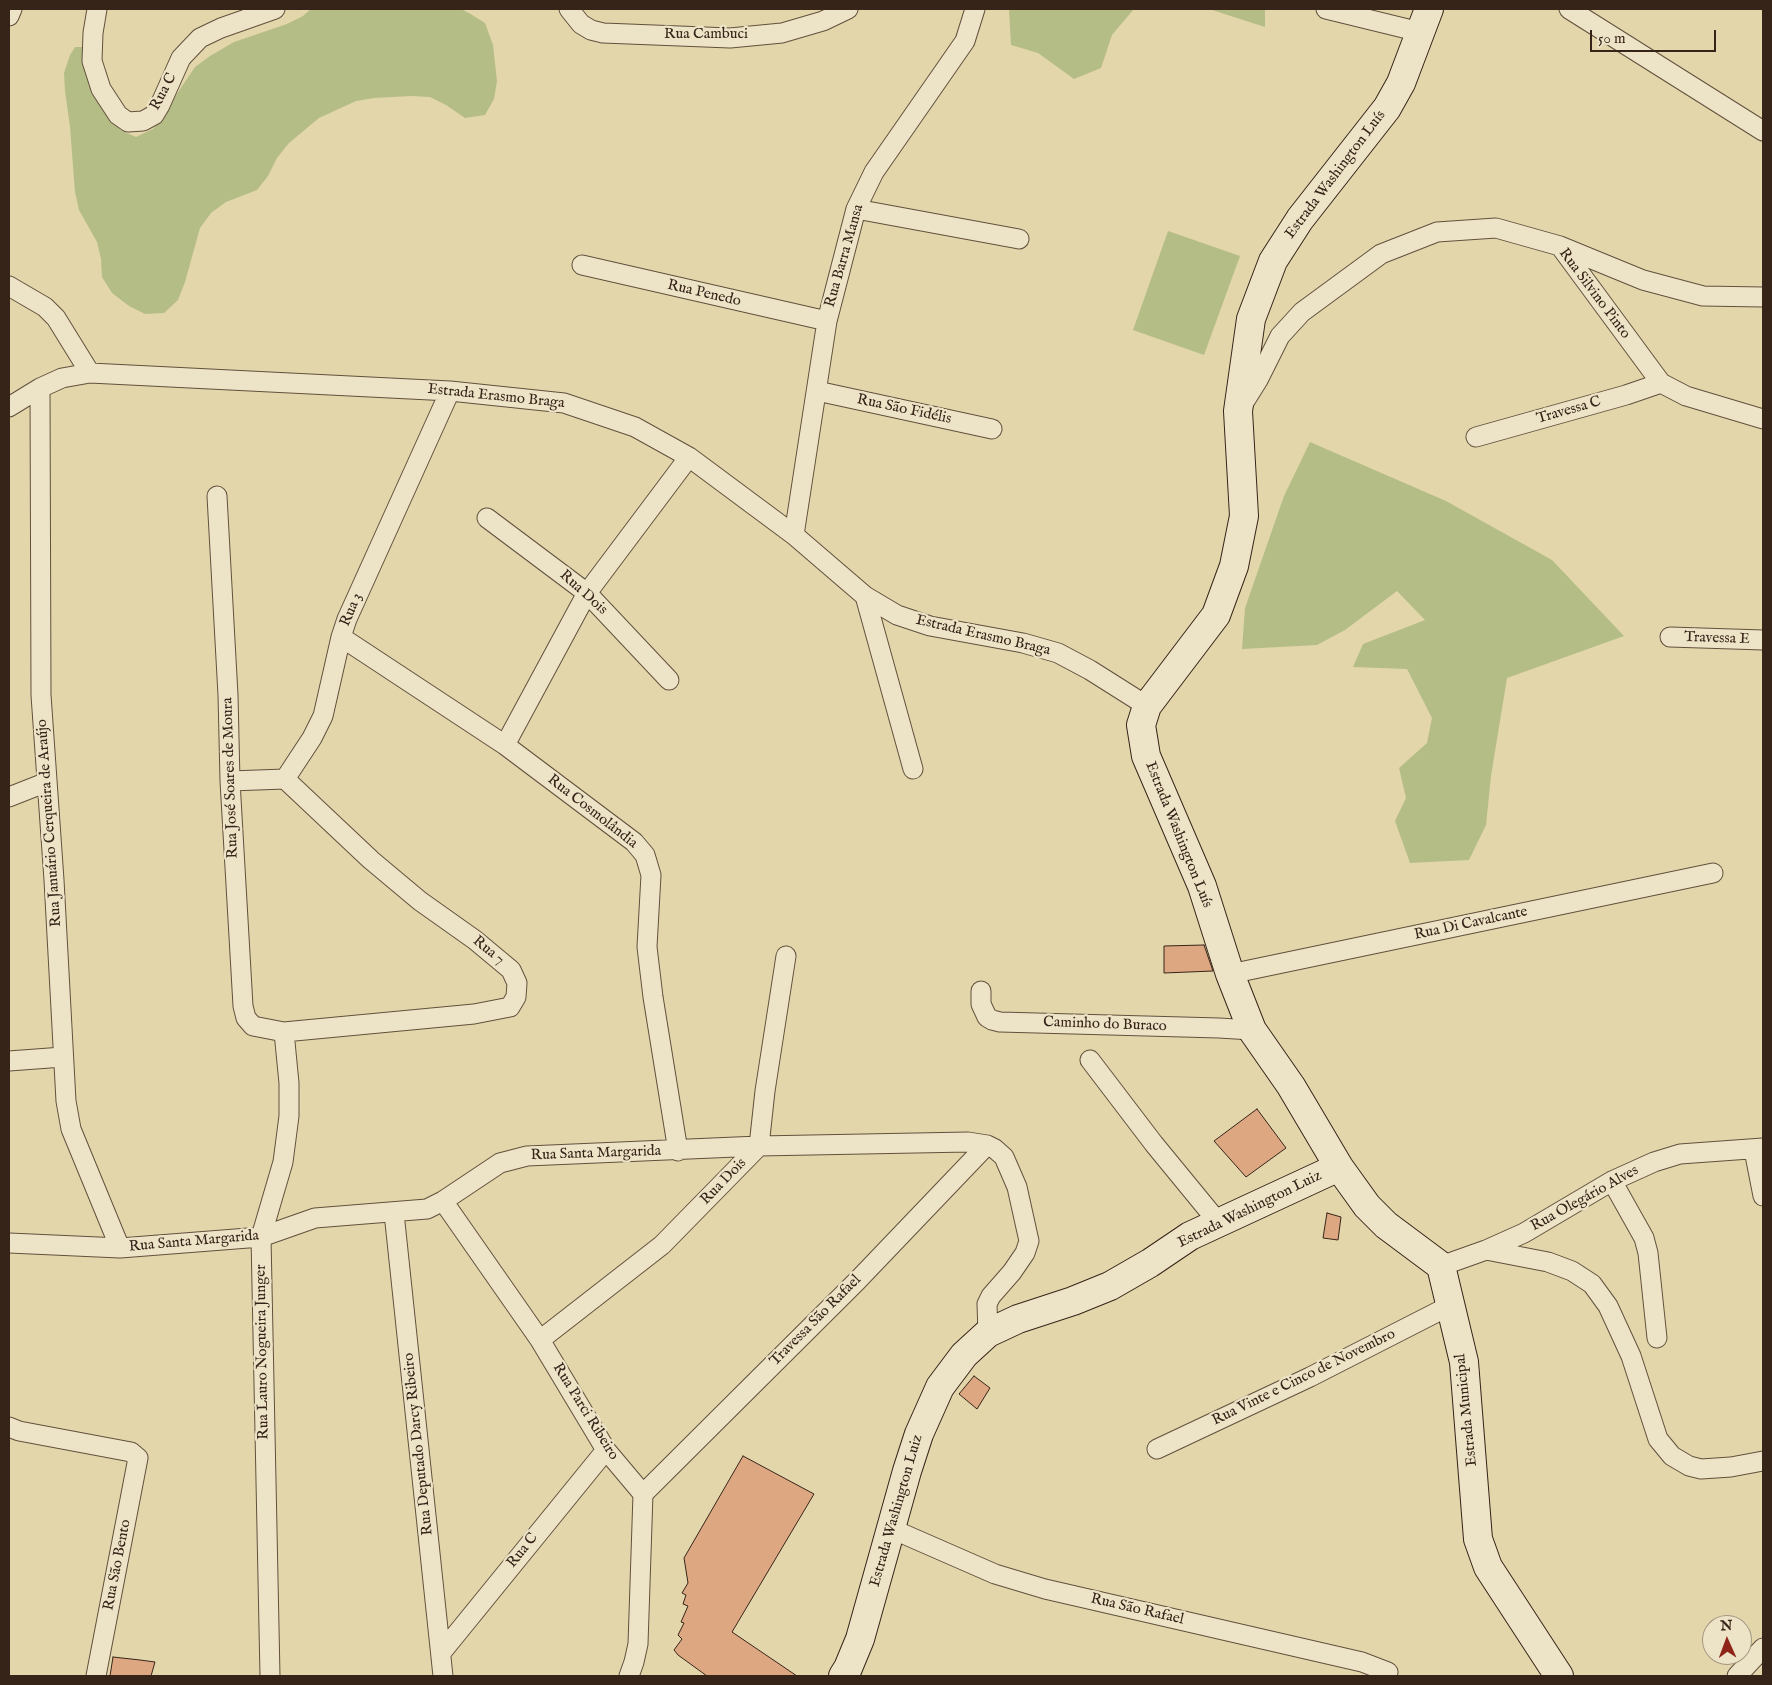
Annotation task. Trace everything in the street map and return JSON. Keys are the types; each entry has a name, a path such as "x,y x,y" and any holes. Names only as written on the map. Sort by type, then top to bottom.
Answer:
{"street":[{"path":"9,16 12,9"},
{"name":"Rua C","path":"97,9 93,32 92,61 101,89 118,115 128,122 143,121 154,115 181,58 200,38 221,28 275,9"},
{"name":"Rua Cambuci","path":"569,9 581,24 590,30 603,33 730,38 782,33 823,21 848,9"},
{"name":"Rua Barra Mansa","path":"794,535 827,321 856,209 874,172 965,41 975,9"},
{"path":"1326,9 1424,20"},
{"path":"1568,9 1763,131"},
{"name":"Estrada Washington Luís","path":"1340,1168 1291,1086 1252,1030 1230,974 1202,886 1146,756 1141,725 1148,706 1216,615 1234,566 1244,516 1238,411 1251,319 1273,261 1300,219 1387,108 1401,83 1424,20"},
{"path":"856,209 1019,239"},
{"name":"Rua Silvino Pinto","path":"1238,411 1258,380 1280,336 1302,312 1381,254 1437,232 1496,228 1560,246 1661,383 1686,396 1763,419"},
{"path":"1560,246 1643,280 1703,296 1763,297"},
{"name":"Rua Penedo","path":"582,265 827,321"},
{"path":"9,286 45,307 56,318 90,373"},
{"name":"Estrada Erasmo Braga","path":"9,407 40,388 62,378 90,373 450,391 564,403 635,427 689,457 794,535 865,596 897,615 930,626 1023,643 1058,653 1090,670 1148,706"},
{"name":"Travessa C","path":"1476,437 1626,395 1661,383"},
{"name":"Rua Januário Cerqueira de Araújo","path":"40,388 41,695 54,880 66,1101 71,1129 120,1248"},
{"name":"Rua 3","path":"285,779 312,738 323,716 341,637 347,619 450,391"},
{"name":"Rua São Fidélis","path":"817,391 992,430"},
{"path":"505,745 587,594 689,457"},
{"name":"Rua José Soares de Moura","path":"218,496 228,695 230,781 243,1006 246,1018 253,1026 284,1032"},
{"name":"Rua Dois","path":"487,518 587,594 669,680"},
{"path":"865,596 913,769"},
{"name":"Rua Cosmolândia","path":"341,637 505,745 634,842 645,855 651,875 647,947 652,997 678,1151"},
{"name":"Travessa E","path":"1670,637 1763,640"},
{"path":"230,781 285,779"},
{"name":"Rua 7","path":"284,1032 474,1014 510,1007 516,997 517,983 511,970 476,940 420,901 371,860 285,779"},
{"path":"9,797 47,782"},
{"name":"Rua Di Cavalcante","path":"1230,974 1712,873"},
{"name":"Rua Dois","path":"540,1340 662,1245 758,1146 786,956"},
{"name":"Caminho do Buraco","path":"980,991 982,1004 987,1016 992,1020 1000,1022 1252,1030"},
{"name":"Rua Lauro Nogueira Junger","path":"270,1676 261,1237 283,1162 289,1116 289,1083 284,1032"},
{"path":"9,1060 63,1057"},
{"path":"1090,1060 1154,1144 1218,1222"},
{"name":"Rua Santa Margarida","path":"9,1242 120,1248 261,1237 315,1218 427,1209 443,1201 500,1163 527,1156 678,1151 758,1146 968,1142 987,1145"},
{"path":"987,1145 1004,1157 1017,1187 1029,1241 1025,1252 1012,1272 991,1296 987,1304 988,1333"},
{"name":"Travessa São Rafael","path":"643,1494 857,1281 987,1145"},
{"path":"1759,1149 1763,1196"},
{"name":"Rua Olegário Alves","path":"1441,1266 1486,1250 1524,1233 1612,1181 1654,1162 1680,1154 1759,1149"},
{"path":"1340,1168 1367,1206 1386,1225 1441,1266"},
{"name":"Estrada Washington Luiz","path":"843,1676 860,1639 919,1434 940,1388 964,1355 988,1333 1018,1319 1073,1301 1110,1286 1150,1263 1190,1236 1340,1168"},
{"path":"1612,1181 1644,1238 1648,1253 1656,1338"},
{"name":"Rua Parci Ribeiro","path":"443,1201 540,1340 606,1450 643,1494"},
{"name":"Rua Deputado Darcy Ribeiro","path":"394,1212 443,1676"},
{"path":"1486,1250 1548,1262 1572,1271 1592,1284 1608,1306 1631,1356 1658,1439 1672,1456 1689,1466 1702,1469 1731,1467 1763,1461"},
{"name":"Estrada Municipal","path":"1441,1266 1464,1362 1478,1539 1488,1567 1559,1676"},
{"name":"Rua Vinte e Cinco de Novembro","path":"1157,1449 1310,1376 1451,1305"},
{"name":"Rua São Bento","path":"9,1427 19,1431 131,1452 136,1455 139,1462 96,1676"},
{"name":"Rua C","path":"440,1653 606,1450"},
{"path":"629,1676 638,1644 643,1494"},
{"name":"Rua São Rafael","path":"892,1529 995,1574 1045,1589 1362,1662 1388,1672"},
{"path":"1737,1676 1763,1648"}],"green space":[{"path":"311,9 461,9 485,23 493,45 497,81 494,99 485,115 465,118 430,97 411,96 356,101 319,118 289,143 257,190 226,202 211,213 200,228 178,300 164,313 145,314 129,306 112,293 102,277 101,259 97,242 79,210 75,192 65,91 64,73 70,55 75,47 83,47 86,65 109,115 120,130 136,137 153,129 165,115 195,67 210,56 234,42 287,24 303,16"},
{"path":"1009,9 1134,9 1112,35 1101,68 1074,79 1038,53 1011,45"},
{"path":"1209,9 1265,9 1265,27"},
{"path":"1168,231 1240,256 1204,355 1133,330"},
{"path":"1310,442 1446,501 1552,560 1624,636 1507,678 1491,776 1486,825 1469,860 1410,863 1395,821 1406,798 1399,768 1427,743 1432,718 1407,669 1353,667 1363,644 1425,620 1397,591 1345,630 1317,645 1242,649 1245,608 1284,496"}],"building":[{"path":"1204,945 1213,971 1164,973 1164,946"},
{"path":"1257,1109 1286,1148 1246,1177 1214,1141"},
{"path":"1327,1213 1341,1217 1338,1240 1323,1238"},
{"path":"974,1376 990,1388 977,1409 959,1394"},
{"path":"743,1456 814,1494 732,1632 797,1676 707,1676 674,1650 682,1639 678,1635 684,1623 681,1622 688,1606 683,1604 686,1595 682,1593 688,1583 684,1558"},
{"path":"113,1657 155,1662 151,1676 110,1676"}]}
